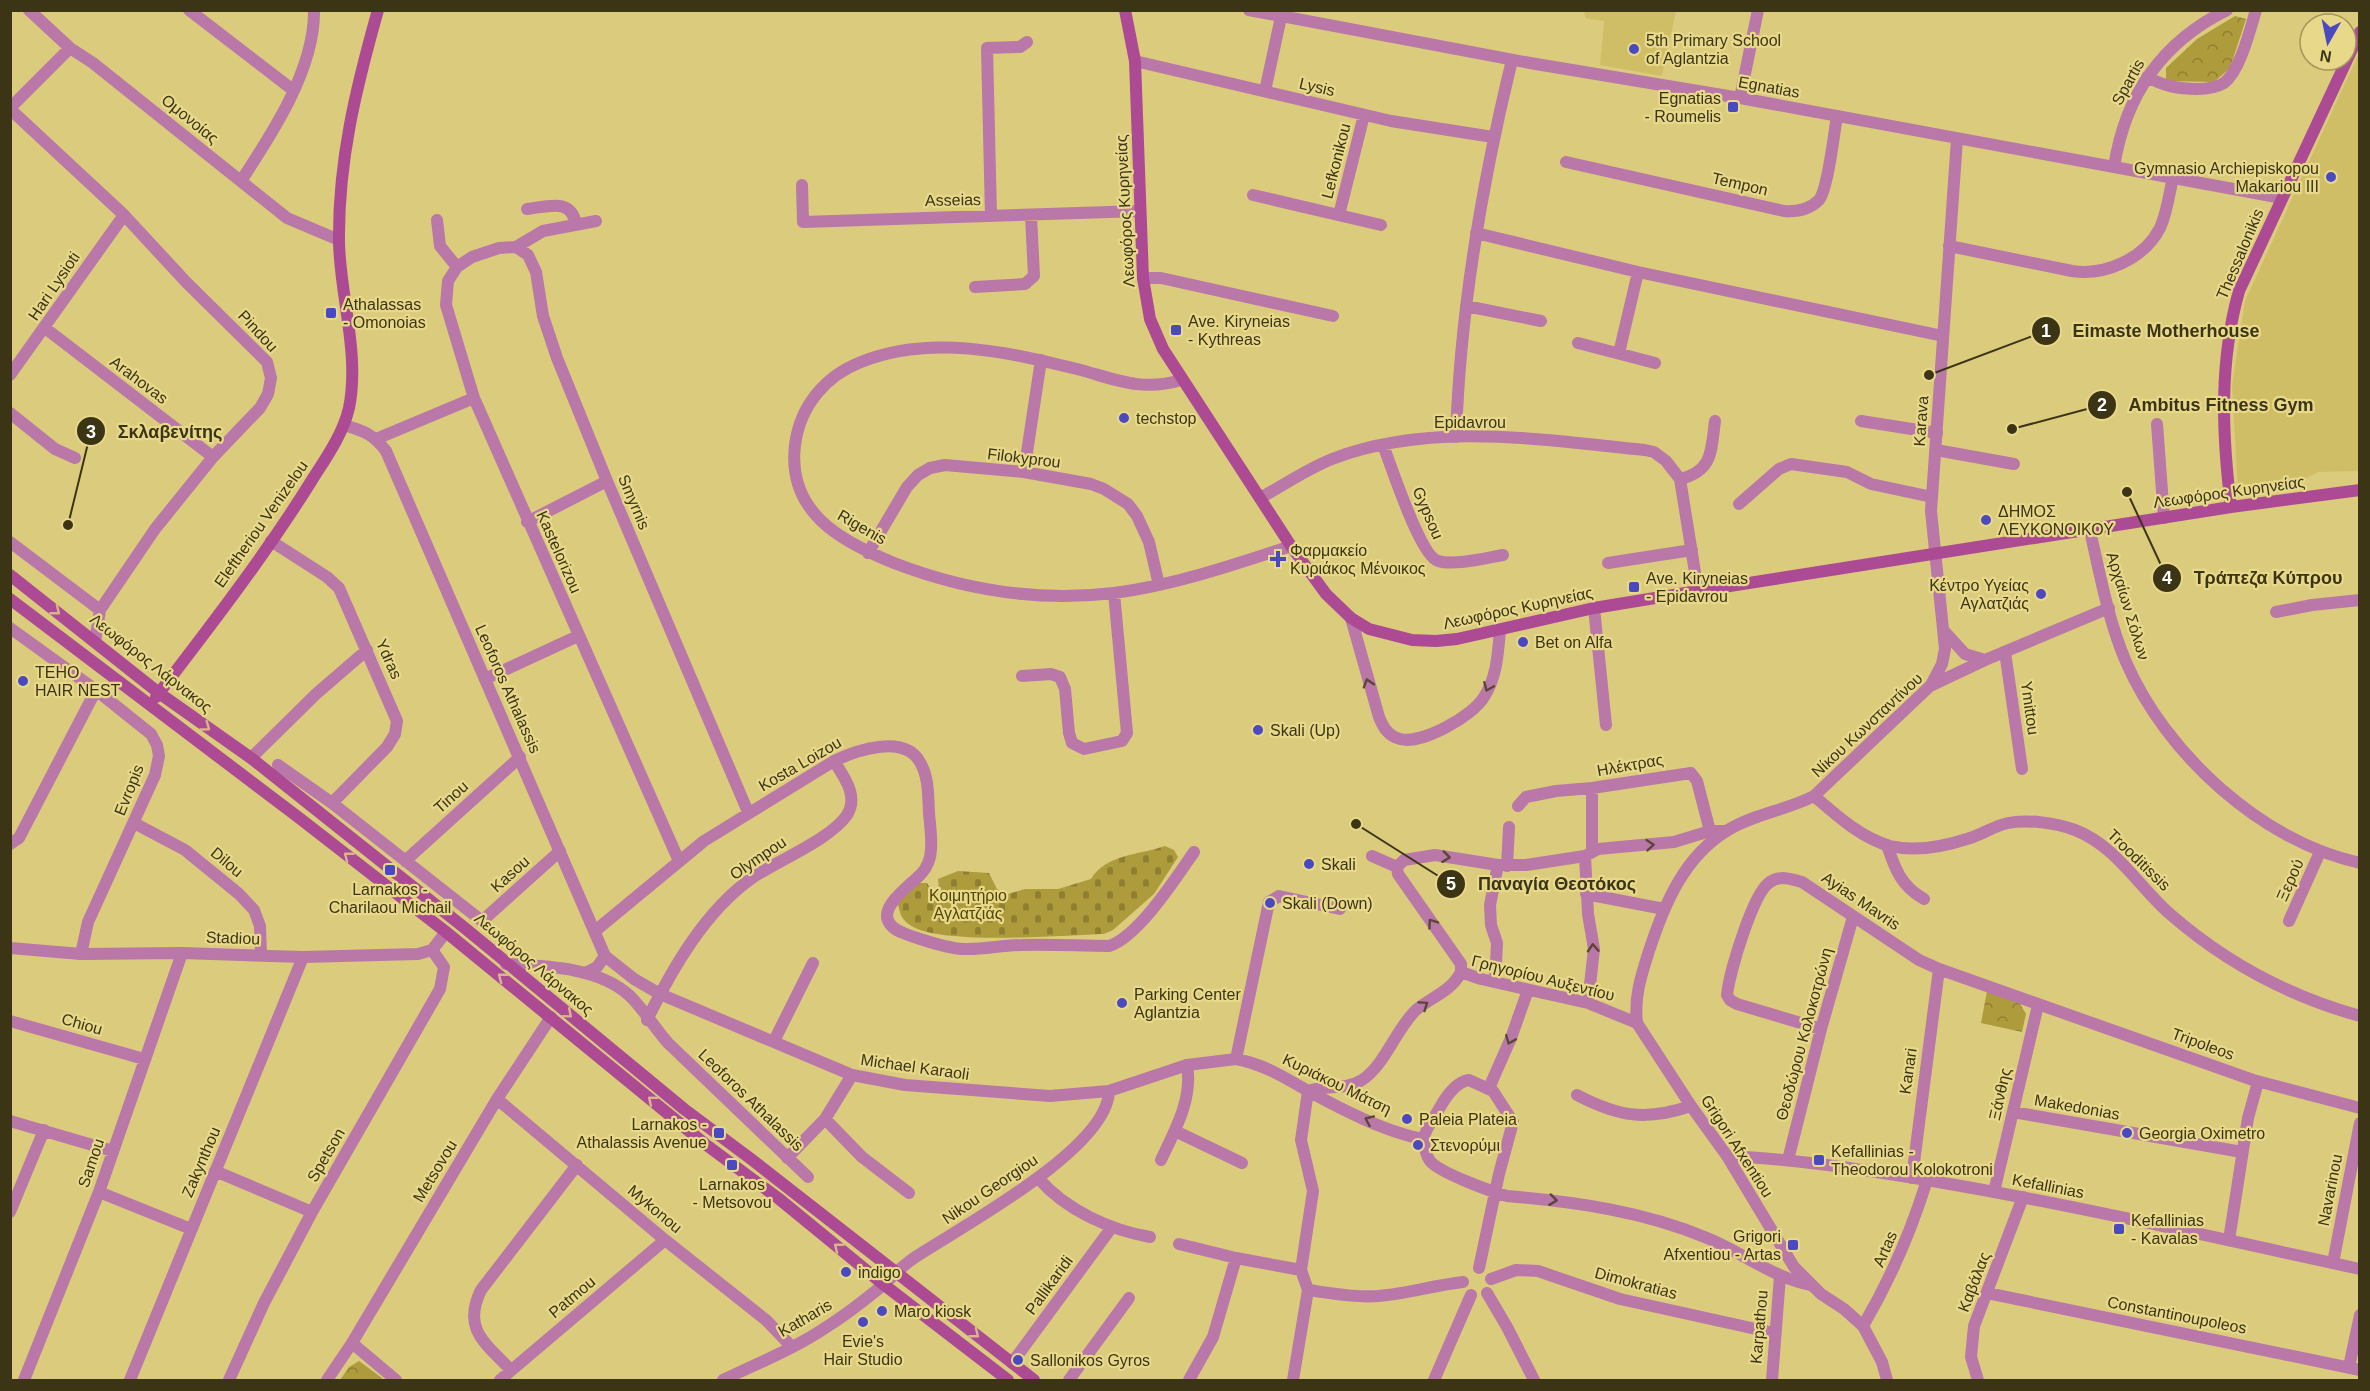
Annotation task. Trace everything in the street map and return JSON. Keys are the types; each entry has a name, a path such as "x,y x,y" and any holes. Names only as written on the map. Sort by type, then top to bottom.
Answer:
{"main road":[{"name":"Eleftheriou Venizelou","path":"149,706 271,541 308,486 344,425 352,390 350,341 341,286 339,240 346,135 378,10"},
{"name":"Λεωφόρος Κυρηνείας","path":"1125,10 1135,61 1143,278 1150,319 1163,349 1181,380 1291,546 1326,594 1351,618 1369,629 1412,640 1458,639 1594,608 2231,507 2360,490"},
{"name":"Thessalonikis","path":"2231,507 2223,403 2230,331 2239,291 2360,32"},
{"name":"Λεωφόρος Λάρνακος","path":"10,575 159,693 251,758 466,929 684,1109 1034,1380"},
{"name":"Λεωφόρος Λάρνακος","path":"10,599 446,932 705,1144 778,1198 1008,1380"}],"street":[{"name":"Ομονοίας","path":"29,10 70,48 93,63 288,218 339,240"},
{"path":"189,10 293,90"},
{"path":"241,181 274,131 293,90 312,40 314,10"},
{"name":"Egnatias","path":"1249,10 1512,60 1740,98 2282,198"},
{"path":"1740,98 1758,10"},
{"name":"Spartis","path":"2114,167 2121,134 2135,98 2159,60 2180,41 2227,10"},
{"path":"2147,77 2163,85 2187,89 2211,88 2224,82 2236,67 2256,10"},
{"path":"1265,91 1281,17"},
{"path":"991,216 987,48 1020,47 1027,42"},
{"path":"10,109 70,48"},
{"path":"1456,436 1458,376 1476,233 1493,137 1512,60"},
{"name":"Lysis","path":"1135,61 1392,122 1493,137"},
{"name":"Pindou","path":"10,109 124,215 186,282 267,362 271,378 268,394 260,408 213,457 155,529 100,610 95,642"},
{"name":"Lefkonikou","path":"1339,215 1364,115"},
{"name":"Tempon","path":"1566,162 1784,211 1798,211 1814,204 1823,191 1837,116"},
{"name":"Karava","path":"1930,686 1942,664 1945,632 1931,511 1957,139"},
{"path":"1949,246 2072,271 2087,273 2103,271 2136,255 2159,231 2173,178"},
{"name":"Asseias","path":"802,185 803,222 1140,211"},
{"name":"Lefkonikou","path":"1253,195 1381,225"},
{"path":"527,209 562,205 574,214 576,224"},
{"name":"Hari Lysioti","path":"10,375 124,215"},
{"path":"975,287 1025,284 1034,276 1030,216"},
{"path":"437,220 440,246 457,267 472,257 499,248 516,248 543,231 596,221"},
{"path":"1476,233 1638,272 1943,336"},
{"name":"Smyrnis","path":"516,248 528,255 536,272 547,327 607,481 748,812"},
{"name":"Kastelorizou","path":"457,267 448,281 446,305 474,398 679,861"},
{"path":"1619,353 1638,272"},
{"path":"1143,278 1161,278 1333,316"},
{"path":"1466,306 1541,321"},
{"name":"Arahovas","path":"45,328 213,457"},
{"path":"1578,343 1655,363"},
{"name":"Rigenis","path":"1181,380 1154,386 1131,385 1041,360 956,347 900,351 862,361 827,381 807,408 797,431 794,460 798,486 812,513 823,524 868,553 920,573 960,585 1003,593 1057,597 1114,593 1195,576 1291,546"},
{"path":"1024,472 1041,360"},
{"path":"344,425 368,433 376,439 474,398"},
{"path":"10,412 55,449 75,458"},
{"path":"1861,421 1937,433"},
{"path":"1698,591 1680,479 1700,471 1707,464 1715,422"},
{"path":"2157,424 2164,518"},
{"name":"Epidavrou","path":"1260,498 1313,467 1332,459 1383,445 1456,436 1645,450 1654,452 1666,461 1680,479"},
{"name":"Leoforos Athalassis","path":"376,439 386,452 605,956"},
{"name":"Gypsou","path":"1383,445 1414,526 1431,557 1444,562 1503,555"},
{"path":"1936,450 2014,464"},
{"path":"1739,504 1779,469 1791,464 1847,472 1871,484 1932,497"},
{"name":"Filokyprou","path":"868,553 907,487 918,475 930,468 945,465 1024,472 1091,484 1128,504 1137,516 1149,542 1159,585"},
{"path":"527,522 607,481"},
{"name":"Αρχαίων Σόλων","path":"2090,531 2109,608 2125,659 2145,698 2190,759 2208,777 2254,814 2292,838 2320,852 2360,863"},
{"name":"Ydras","path":"271,541 339,588 395,713 397,728 393,739 332,803"},
{"path":"10,542 100,610"},
{"path":"1608,563 1692,550"},
{"path":"1022,676 1051,674 1060,676 1065,689 1070,740 1075,746 1084,748 1122,741 1127,733 1114,593"},
{"path":"2276,612 2312,605 2360,600"},
{"path":"1594,608 1606,726"},
{"name":"Νίκου Κωνσταντίνου","path":"1397,867 1404,860 1435,855 1503,865 1674,842 1710,831 1726,831 1800,804 1814,796 1930,686 1985,660 2109,608"},
{"path":"1351,618 1384,729 1392,736 1405,740 1421,737 1454,723 1476,707 1484,697 1494,673 1500,630"},
{"name":"Evropis","path":"10,628 96,690 151,734 158,745 159,756 155,775 88,922 81,954"},
{"path":"1945,632 1965,654 1985,660"},
{"path":"485,679 578,636"},
{"path":"251,758 316,694 367,650"},
{"name":"Ymittou","path":"2005,652 2022,769"},
{"path":"10,844 19,838 96,690"},
{"name":"Kosta Loizou","path":"595,931 679,861 748,812 856,750 882,747 906,750 914,754 921,763 928,782 931,850 922,873 900,893 887,915 891,926 901,932 939,945 973,949 1021,945 1109,946 1119,943 1129,936 1140,923 1194,852"},
{"name":"Tinou","path":"405,861 520,757"},
{"name":"Olympou","path":"647,1020 660,994 702,929 739,888 824,835 840,823 848,813 852,801 850,787 834,761"},
{"path":"278,765 332,803 405,861"},
{"name":"Ηλέκτρας","path":"1518,806 1531,795 1556,790 1592,788 1691,773 1697,781 1710,831"},
{"path":"1588,1003 1594,949 1586,894 1592,788"},
{"name":"Trooditissis","path":"1814,796 1844,821 1887,845 1914,849 1972,838 2008,823 2024,821 2075,830 2094,839 2113,855 2169,914 2239,967 2298,996 2360,1016"},
{"name":"Dilou","path":"134,823 185,850 207,866 254,910 260,926 261,955"},
{"path":"1495,982 1497,943 1491,925 1490,905 1503,865 1509,827"},
{"path":"1637,1023 1635,1009 1639,984 1664,909 1695,859 1726,831"},
{"path":"1887,845 1903,883 1924,899"},
{"name":"Kasou","path":"405,861 482,921 560,851"},
{"name":"Ξερού","path":"2289,921 2320,852"},
{"path":"1372,856 1397,867 1398,874 1461,964 1461,972"},
{"name":"Ayias Mavris","path":"1821,1029 1730,1000 1727,995 1737,953 1759,894 1771,881 1781,878 1802,882 1919,960 2038,1005"},
{"path":"1586,894 1664,909"},
{"path":"1236,1059 1269,902 1279,896 1340,909"},
{"name":"Θεοδώρου Κολοκοτρώνη","path":"1788,1160 1821,1029 1853,917"},
{"path":"432,950 446,932"},
{"name":"Stadiou","path":"10,948 81,954 182,953 303,957 418,954 432,950"},
{"name":"Spetson","path":"229,1380 264,1303 312,1212 440,989 444,967 432,950"},
{"name":"Samou","path":"24,1380 99,1192 182,953"},
{"path":"585,974 597,967 605,956"},
{"name":"Michael Karaoli","path":"605,956 633,979 660,994 852,1075 905,1085 1050,1096 1109,1091 1187,1065 1236,1059"},
{"name":"Zakynthou","path":"130,1380 303,957"},
{"path":"774,1041 813,963"},
{"path":"506,964 585,974 609,982 628,995 647,1020"},
{"name":"Kanari","path":"1912,1178 1939,969"},
{"name":"Γρηγορίου Αυξεντίου","path":"1308,1091 1344,1086 1361,1081 1368,1076 1408,1018 1417,1009 1454,984 1461,972 1588,1003 1637,1023"},
{"path":"1489,1088 1511,1038 1528,990"},
{"name":"Tripoleos","path":"2038,1005 2258,1082 2360,1108"},
{"name":"Ξάνθης","path":"1994,1192 2038,1005"},
{"name":"Metsovou","path":"327,1380 352,1343 497,1099 551,1017"},
{"name":"Leoforos Athalassis","path":"647,1020 668,1043 808,1177"},
{"name":"Chiou","path":"10,1021 144,1059"},
{"name":"Grigori Afxentiou","path":"1637,1023 1727,1156 1794,1267 1811,1285"},
{"name":"Κυριάκου Μάτση","path":"1236,1059 1262,1066 1308,1091 1384,1126 1412,1137 1424,1139"},
{"path":"1161,1160 1186,1100 1187,1065"},
{"path":"787,1158 825,1119 852,1075"},
{"path":"1479,1269 1495,1193 1514,1126 1489,1088 1468,1080 1458,1084 1442,1104 1424,1139 1426,1151 1432,1162 1440,1169 1495,1193 1507,1196 1585,1205 1649,1217 1708,1238 1780,1276 1811,1285 1863,1326 1879,1354 1887,1380"},
{"path":"2229,1240 2248,1118 2258,1082"},
{"name":"Nikou Georgiou","path":"895,1273 912,1259 1039,1179 1085,1135 1101,1116 1108,1105 1109,1091"},
{"path":"1293,1380 1308,1290 1301,1270 1313,1191 1301,1140 1308,1091"},
{"path":"1577,1095 1609,1110 1641,1116 1672,1112 1691,1106"},
{"name":"Mykonou","path":"497,1099 665,1240 766,1320 791,1346"},
{"name":"Makedonias","path":"2013,1112 2242,1152"},
{"path":"825,1119 862,1157 909,1193"},
{"path":"10,1121 113,1151"},
{"name":"Navarinou","path":"2333,1263 2360,1123"},
{"path":"10,1212 44,1131"},
{"path":"1175,1131 1242,1163"},
{"name":"Kefallinias","path":"1727,1156 1788,1160 1927,1180 2023,1197 2360,1269"},
{"path":"511,1370 480,1338 472,1320 474,1304 481,1290 578,1166"},
{"path":"215,1171 312,1212"},
{"path":"1039,1179 1071,1206 1112,1227 1150,1237"},
{"name":"Artas","path":"1863,1326 1884,1291 1908,1238 1927,1180"},
{"path":"99,1192 191,1229"},
{"name":"Καβάλας","path":"1978,1380 1971,1356 1974,1326 2023,1197"},
{"name":"Pallikaridi","path":"1012,1362 1112,1227"},
{"name":"Patmou","path":"500,1380 665,1240"},
{"path":"1179,1244 1236,1258 1301,1270"},
{"path":"1189,1380 1210,1343 1236,1258"},
{"path":"1479,1269 1488,1273 1491,1286 1486,1293 1479,1296 1471,1295 1465,1289 1463,1282 1468,1272 1479,1269"},
{"name":"Dimokratias","path":"1491,1279 1516,1270 1538,1271 1620,1299 1774,1333"},
{"name":"Katharis","path":"723,1380 828,1327 895,1273"},
{"name":"Karpathou","path":"1772,1380 1780,1276"},
{"path":"1308,1290 1361,1297 1463,1282"},
{"path":"1486,1293 1507,1327 1534,1380"},
{"name":"Constantinoupoleos","path":"1987,1293 2354,1368"},
{"path":"1435,1380 1471,1295"},
{"path":"1069,1380 1129,1298"},
{"path":"2354,1368 2360,1315"},
{"path":"352,1343 396,1380"}],"shaded area":[{"name":"5th Primary School of Aglantzia","path":"1584,11 1676,11 1662,76 1600,65 1604,21 1585,18"},
{"name":"Gymnasio Archiepiskopou Makariou III","path":"2359,53 2359,471 2318,472 2298,483 2238,490 2232,385 2245,301 2350,72 2358,72"}],"green space":[{"path":"2235,16 2246,19 2230,68 2214,82 2166,81 2166,68 2197,39"},
{"name":"Κοιμητήριο Αγλατζιάς","path":"1165,846 1174,850 1178,857 1154,894 1113,930 1104,934 1003,938 947,935 925,931 910,925 902,917 897,902 919,883 927,883 932,891 939,889 938,879 958,871 989,873 997,889 1008,894 1025,889 1058,889 1091,879 1097,871 1114,860"},
{"path":"1987,991 2019,1002 2026,1014 2022,1032 1981,1023"},
{"path":"359,1361 382,1380 340,1380 349,1367"}],"place":[{"name":"5th Primary School of Aglantzia","path":"1634,49"},
{"name":"Egnatias - Roumelis","path":"1733,107"},
{"name":"Gymnasio Archiepiskopou Makariou III","path":"2331,177"},
{"name":"Athalassas - Omonoias","path":"331,313"},
{"name":"Ave. Kiryneias - Kythreas","path":"1176,330"},
{"name":"Eimaste Motherhouse","path":"1929,375"},
{"name":"techstop","path":"1124,418"},
{"name":"Ambitus Fitness Gym","path":"2012,429"},
{"name":"Τράπεζα Κύπρου","path":"2127,492"},
{"name":"ΔΗΜΟΣ ΛΕΥΚΟΝΟΙΚΟΥ","path":"1986,520"},
{"name":"Σκλαβενίτης","path":"68,525"},
{"name":"Φαρμακείο Κυριάκος Μένοικος","path":"1278,559"},
{"name":"Ave. Kiryneias - Epidavrou","path":"1634,587"},
{"name":"Κέντρο Υγείας Αγλατζιάς","path":"2041,594"},
{"name":"Bet on Alfa","path":"1523,642"},
{"name":"TEHO HAIR NEST","path":"23,681"},
{"name":"Skali (Up)","path":"1258,730"},
{"name":"Παναγία Θεοτόκος","path":"1356,824"},
{"name":"Skali","path":"1309,864"},
{"name":"Larnakos - Charilaou Michail","path":"390,870"},
{"name":"Skali (Down)","path":"1270,903"},
{"name":"Parking Center Aglantzia","path":"1122,1003"},
{"name":"Paleia Plateia","path":"1407,1119"},
{"name":"Larnakos - Athalassis Avenue","path":"719,1133"},
{"name":"Georgia Oximetro","path":"2127,1133"},
{"name":"Στενορύμι","path":"1418,1145"},
{"name":"Kefallinias - Theodorou Kolokotroni","path":"1819,1160"},
{"name":"Larnakos - Metsovou","path":"732,1165"},
{"name":"Kefallinias - Kavalas","path":"2119,1229"},
{"name":"Grigori Afxentiou - Artas","path":"1793,1245"},
{"name":"indigo","path":"846,1272"},
{"name":"Maro kiosk","path":"882,1311"},
{"name":"Evie's Hair Studio","path":"863,1322"},
{"name":"Sallonikos Gyros","path":"1018,1360"}]}
